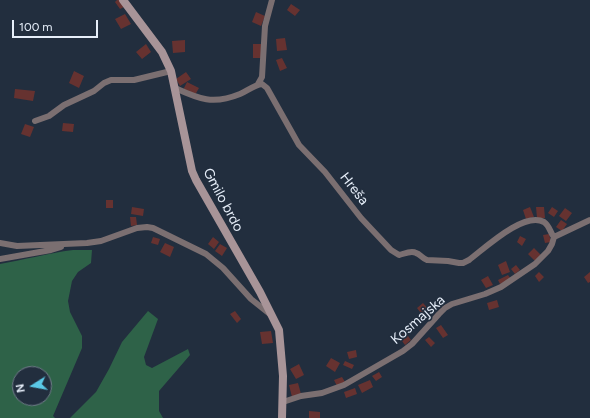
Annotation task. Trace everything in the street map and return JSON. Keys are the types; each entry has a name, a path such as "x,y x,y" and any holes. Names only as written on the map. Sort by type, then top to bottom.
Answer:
{"main road":[{"name":"Gmilo brdo","path":"122,0 162,52 171,71 192,171 279,330 281,339 283,402 282,418"}],"street":[{"path":"175,88 196,98 217,100 241,94 258,84 262,78 265,26 272,0"},
{"path":"35,121 49,116 64,105 94,91 104,83 111,80 134,80 171,71"},
{"name":"Hreša","path":"258,84 262,84 270,91 299,145 326,172 354,209 391,250 399,255 413,252 426,260 463,263 470,260 512,227 521,222 542,221 546,224 554,237"},
{"path":"554,237 590,220"},
{"path":"0,243 17,246 100,241 137,228 153,228 206,254 223,268 251,299 273,317"},
{"name":"Kosmajska","path":"283,402 301,396 327,392 344,385 403,351 412,344 439,314 452,304 501,287 536,264 548,251 554,237"},
{"path":"0,259 52,250 68,244"}],"green space":[{"path":"92,250 91,263 78,272 72,281 68,301 70,312 82,336 82,348 53,416 55,418 0,418 0,264 64,251"},
{"path":"148,311 158,319 144,357 146,365 152,368 188,349 190,355 159,391 159,411 163,418 70,418 96,392 122,342"}],"building":[{"path":"119,0 124,7 120,9 115,2"},
{"path":"291,4 300,10 295,16 287,10"},
{"path":"256,12 265,16 261,26 252,22"},
{"path":"125,14 131,24 121,29 115,19"},
{"path":"285,38 287,50 277,51 276,39"},
{"path":"185,40 185,52 173,53 172,41"},
{"path":"146,44 151,52 142,59 136,52"},
{"path":"253,44 262,44 261,58 253,58"},
{"path":"282,58 287,68 280,71 276,60"},
{"path":"74,71 84,76 79,88 69,83"},
{"path":"186,72 191,79 180,86 176,79"},
{"path":"187,82 199,88 195,95 183,90"},
{"path":"15,89 35,91 33,101 14,98"},
{"path":"63,123 74,124 73,132 62,131"},
{"path":"25,124 34,127 30,137 21,134"},
{"path":"106,200 113,200 113,208 106,208"},
{"path":"132,207 144,209 143,216 131,214"},
{"path":"530,207 534,217 526,219 523,210"},
{"path":"536,207 544,207 545,218 537,218"},
{"path":"552,207 558,211 554,217 548,213"},
{"path":"565,208 572,213 566,221 559,216"},
{"path":"130,217 136,217 137,225 131,226"},
{"path":"561,220 567,224 562,231 556,227"},
{"path":"549,234 551,242 545,243 543,235"},
{"path":"520,236 526,239 522,246 517,242"},
{"path":"153,237 160,239 158,245 151,243"},
{"path":"213,237 219,242 214,249 208,244"},
{"path":"165,243 174,247 170,257 160,252"},
{"path":"220,244 227,248 222,256 215,251"},
{"path":"534,248 541,255 535,261 528,254"},
{"path":"506,261 510,272 502,275 498,265"},
{"path":"516,265 520,270 515,274 511,269"},
{"path":"539,272 544,277 539,282 535,276"},
{"path":"590,272 590,282 588,283 584,277"},
{"path":"508,275 511,279 500,284 498,280"},
{"path":"488,276 493,285 486,288 481,280"},
{"path":"497,300 499,307 489,310 487,303"},
{"path":"423,303 431,312 424,317 417,308"},
{"path":"235,311 241,319 237,323 230,314"},
{"path":"441,325 448,335 443,338 436,328"},
{"path":"271,331 273,343 262,344 260,332"},
{"path":"405,332 411,340 405,345 399,337"},
{"path":"429,337 435,343 431,347 425,340"},
{"path":"356,350 357,357 349,359 347,352"},
{"path":"331,358 340,363 335,372 326,366"},
{"path":"345,361 354,365 352,369 343,365"},
{"path":"299,364 304,375 296,379 290,369"},
{"path":"379,372 382,377 376,381 372,376"},
{"path":"342,377 345,382 337,386 334,380"},
{"path":"370,380 373,387 362,393 358,385"},
{"path":"298,383 301,394 292,397 289,385"},
{"path":"355,388 357,394 346,398 344,392"},
{"path":"309,411 320,412 320,418 309,418"}]}
